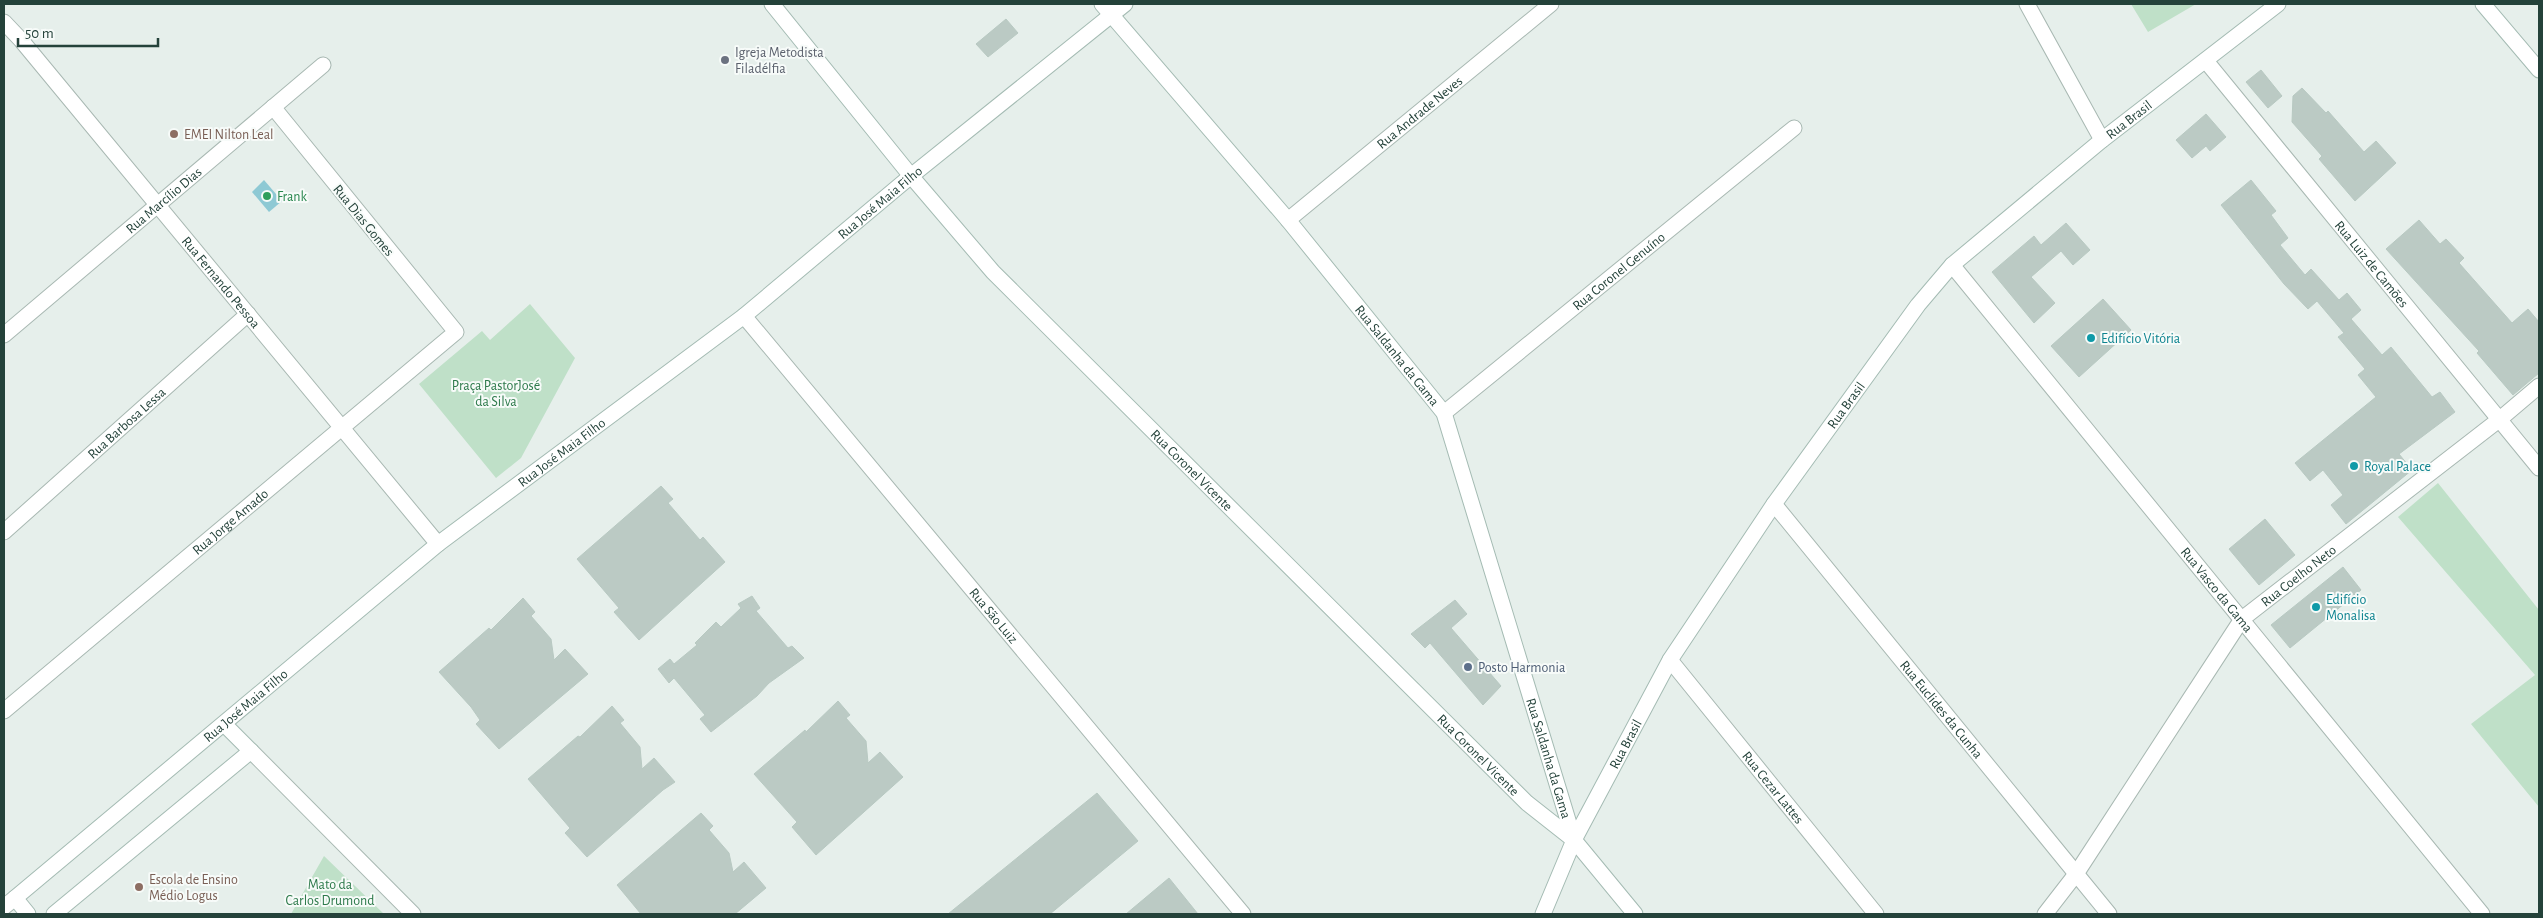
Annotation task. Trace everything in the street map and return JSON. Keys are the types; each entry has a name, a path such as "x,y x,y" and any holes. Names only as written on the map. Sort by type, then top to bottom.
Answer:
{"street":[{"name":"Rua Coronel Vicente","path":"772,4 911,176 993,272 1527,803 1574,840 1635,914"},
{"name":"Rua José Maia Filho","path":"9,902 438,544 744,316 1107,10 1125,4"},
{"name":"Rua Andrade Neves","path":"1288,220 1551,4"},
{"path":"2027,4 2102,140"},
{"name":"Rua Brasil","path":"1543,914 1574,840 1670,660 1774,504 1907,320 1952,266 2102,140 2278,4"},
{"path":"2483,4 2539,70"},
{"name":"Rua Saldanha da Gama","path":"1107,10 1288,220 1444,413 1574,840"},
{"name":"Rua Fernando Pessoa","path":"4,22 438,544"},
{"name":"Rua Luiz de Camões","path":"2206,61 2539,468"},
{"name":"Rua Marcílio Dias","path":"4,335 323,65"},
{"name":"Rua Dias Gomes","path":"273,107 456,332"},
{"name":"Rua Coronel Genuíno","path":"1444,413 1794,128"},
{"name":"Rua Vasco da Gama","path":"1952,266 2482,914"},
{"name":"Rua Barbosa Lessa","path":"4,532 248,314"},
{"name":"Rua São Luiz","path":"744,316 1243,914"},
{"name":"Rua Jorge Amado","path":"4,711 456,332"},
{"name":"Rua Coelho Neto","path":"2045,914 2076,874 2242,619 2500,419 2539,386"},
{"name":"Rua Euclides da Cunha","path":"1774,504 2109,914"},
{"name":"Rua Cezar Lattes","path":"1670,660 1876,914"},
{"path":"224,724 413,914"},
{"path":"54,914 251,751"},
{"path":"9,902 28,914"}],"green space":[{"path":"2131,4 2196,4 2148,32"},
{"name":"Praça PastorJosé da Silva","path":"530,304 575,358 521,458 496,478 419,384 482,331 490,340"},
{"path":"2438,483 2539,610 2539,807 2471,724 2535,675 2398,517"},
{"name":"Mato da Carlos Drumond","path":"324,856 384,914 291,914"}],"water":[{"name":"Frank","path":"264,180 282,201 269,212 252,192"}],"building":[{"path":"1006,19 1018,33 988,57 976,44"},
{"path":"2261,70 2282,96 2268,108 2246,82"},
{"path":"2302,88 2326,113 2328,111 2364,152 2376,141 2396,163 2355,201 2319,159 2322,156 2292,122 2293,96"},
{"path":"2206,114 2226,137 2210,151 2206,146 2192,158 2176,140"},
{"path":"2251,180 2276,211 2271,215 2288,238 2280,245 2305,275 2311,269 2339,300 2347,293 2361,310 2351,319 2382,355 2391,347 2432,397 2440,392 2455,412 2399,454 2412,470 2346,524 2331,505 2343,495 2323,470 2310,481 2295,463 2376,397 2358,375 2365,369 2338,337 2344,333 2317,301 2308,309 2284,284 2221,205"},
{"path":"2419,220 2440,244 2446,239 2464,258 2459,263 2512,323 2528,309 2539,322 2539,373 2513,395 2477,353 2479,351 2386,249"},
{"path":"2066,223 2090,250 2073,265 2061,251 2031,277 2055,303 2034,323 1992,272 2034,236 2041,245"},
{"name":"Edifício Vitória","path":"2103,299 2131,330 2079,377 2051,346"},
{"path":"661,486 673,499 668,503 700,540 703,537 725,562 639,640 614,612 619,608 577,559"},
{"path":"2265,519 2295,555 2259,585 2229,549"},
{"name":"Edifício Monalisa","path":"2343,567 2361,590 2290,648 2271,625"},
{"path":"752,596 760,608 756,611 788,648 792,646 804,658 769,683 757,696 711,732 700,719 705,715 674,678 669,683 658,669 670,659 674,664 697,645 695,643 716,622 721,627 741,608 738,604"},
{"path":"523,598 535,612 531,616 551,639 554,660 565,649 588,674 499,749 476,724 480,720 471,707 439,672 489,628 491,630"},
{"name":"Posto Harmonia","path":"1455,600 1467,614 1451,628 1501,686 1483,705 1430,643 1425,648 1411,634"},
{"path":"838,701 850,715 846,718 866,741 868,763 880,752 903,777 816,855 792,827 797,822 754,774 805,730 806,732"},
{"path":"612,706 624,720 620,723 640,747 642,769 654,758 675,782 663,790 587,857 565,833 570,828 528,779 578,736 580,737"},
{"path":"1097,793 1138,841 1050,914 948,914"},
{"path":"701,813 713,826 709,830 729,853 733,872 744,862 766,888 735,914 641,914 617,885"},
{"path":"1169,878 1198,914 1126,914"}],"place":[{"name":"Igreja Metodista Filadélfia","path":"725,60"},
{"name":"EMEI Nilton Leal","path":"174,134"},
{"name":"Frank","path":"267,196"},
{"name":"Edifício Vitória","path":"2091,338"},
{"name":"Royal Palace","path":"2354,466"},
{"name":"Edifício Monalisa","path":"2316,607"},
{"name":"Posto Harmonia","path":"1468,667"},
{"name":"Escola de Ensino Médio Logus","path":"139,887"}]}
